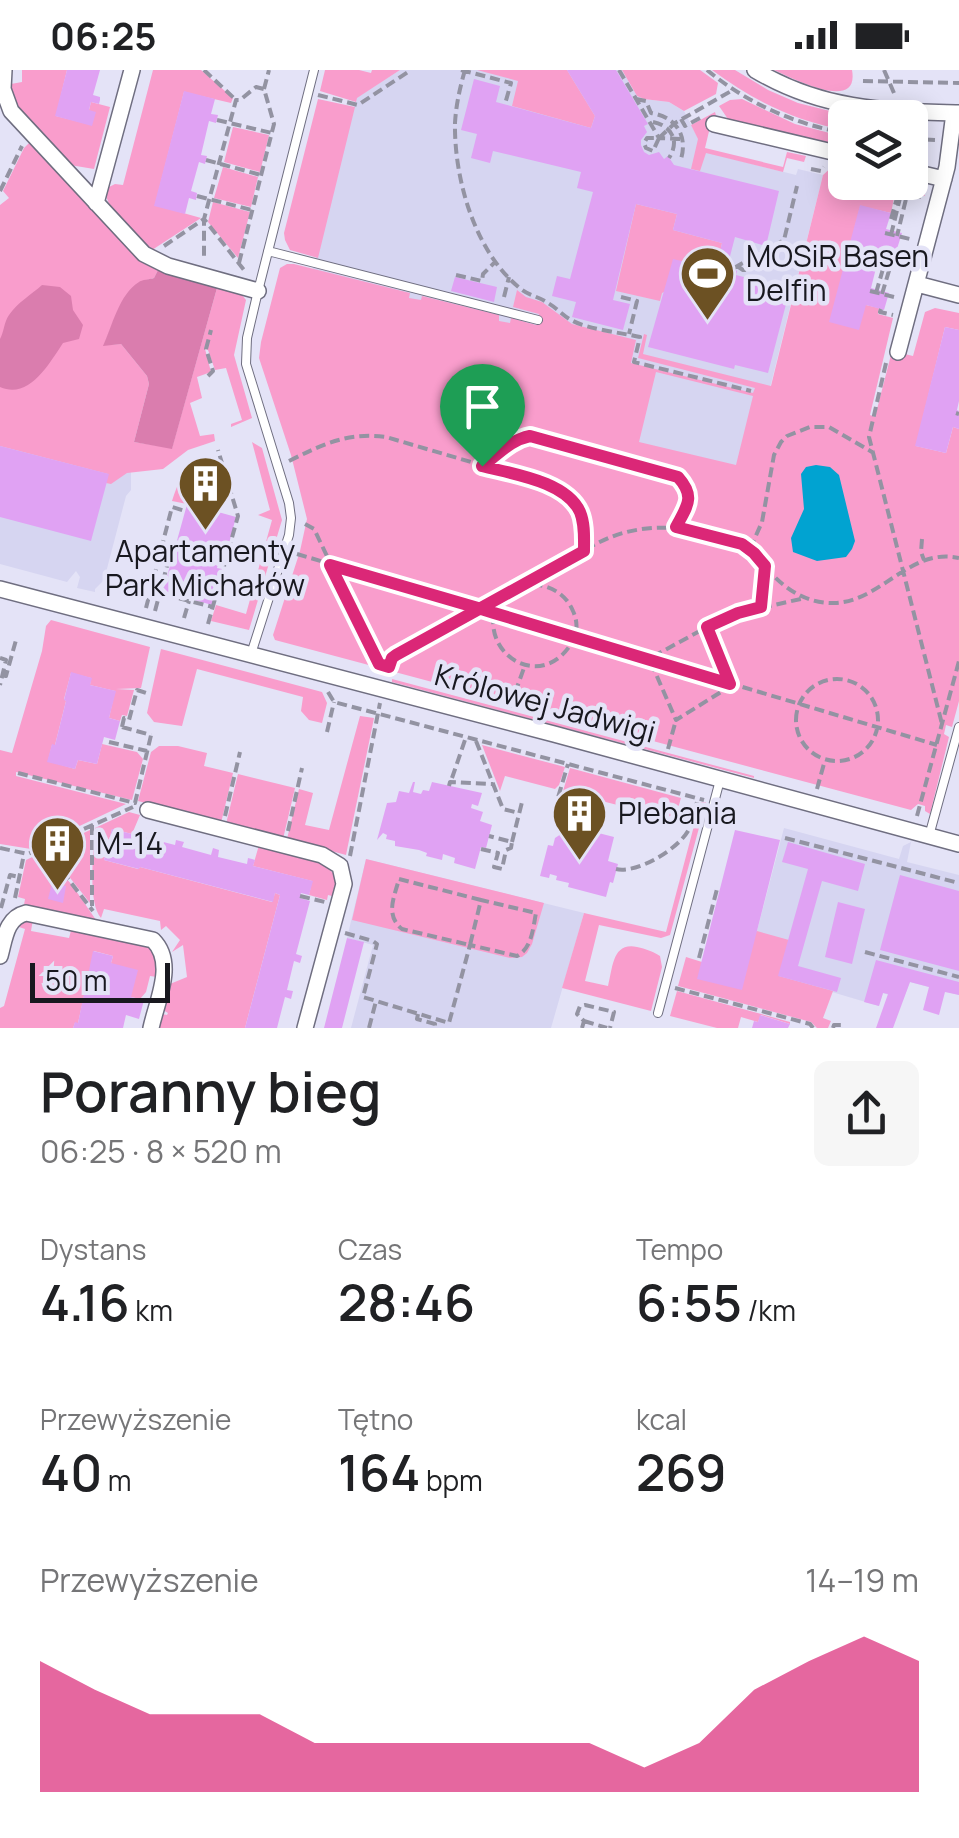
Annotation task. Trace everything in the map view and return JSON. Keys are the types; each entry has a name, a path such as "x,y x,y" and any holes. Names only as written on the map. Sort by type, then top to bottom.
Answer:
{"street":[{"path":"4,70 3,89 8,104 34,137 148,256 204,276 259,284"},
{"path":"96,204 132,70"},
{"path":"755,70 794,90 841,105 957,113 917,284 893,356"},
{"path":"714,124 828,152"},
{"path":"928,175 944,179"},
{"path":"917,284 959,295"},
{"name":"Królowej Jadwigi","path":"0,590 959,844"},
{"path":"141,806 330,858 340,866 344,884 306,1028"},
{"path":"0,956 8,926 21,914 154,940 163,951 164,972 151,1028"}],"lane":[{"path":"251,655 290,536 291,518 246,364 246,346 314,70"},
{"path":"268,251 538,320"},
{"path":"929,836 959,728"},
{"path":"658,1013 720,780"}],"path":[{"path":"204,70 236,100"},
{"path":"239,263 274,124 264,89 269,70"},
{"path":"308,93 358,105 411,70"},
{"path":"505,104 510,83 464,70 455,121 458,162 471,212 496,262 520,288 574,322 640,337 634,362 751,391"},
{"path":"619,70 659,138"},
{"path":"707,70 733,90 789,118 828,128"},
{"path":"884,70 890,82"},
{"path":"863,82 959,83"},
{"path":"236,100 256,87 264,89"},
{"path":"643,148 653,151 659,138 675,123 733,90"},
{"path":"636,98 646,101 651,112 675,123 683,139 680,162"},
{"path":"204,276 204,219 236,100"},
{"path":"681,119 686,126 690,124"},
{"path":"217,120 272,133"},
{"path":"652,123 669,129 674,139 669,158"},
{"path":"0,191 22,146 34,137"},
{"path":"659,138 683,139"},
{"path":"206,160 261,175"},
{"path":"776,244 758,266 746,271 735,267 776,244 784,240 797,186"},
{"path":"196,196 252,210"},
{"path":"891,234 899,228 906,199 900,198 893,220"},
{"path":"891,234 896,200"},
{"path":"148,256 204,219"},
{"path":"204,219 259,284"},
{"path":"891,234 916,241"},
{"path":"894,251 912,259"},
{"path":"456,275 482,280 482,274 496,262"},
{"path":"501,310 509,277"},
{"path":"878,290 902,300"},
{"path":"621,297 637,301 629,334"},
{"path":"881,309 880,312 898,317"},
{"path":"208,376 213,371 206,351 211,330"},
{"path":"207,346 217,349"},
{"path":"893,356 869,432 942,724"},
{"path":"750,550 762,522 774,456 787,436 810,427 828,427 873,452"},
{"path":"290,461 333,441 360,435 386,437 549,485 569,496 582,514 584,551"},
{"path":"482,466 508,445 530,436 672,475 682,481 689,494 676,527"},
{"path":"208,624 238,516 218,450"},
{"path":"146,608 172,507 185,510"},
{"path":"304,524 314,529 379,664 389,667"},
{"path":"340,866 350,855 392,658 584,551 624,533 676,527 742,544 780,582 806,598 832,603 862,598 924,560 938,556 959,558"},
{"path":"922,538 924,560"},
{"path":"297,554 936,744"},
{"path":"160,555 172,558"},
{"path":"154,611 168,567 157,564"},
{"path":"761,607 765,566"},
{"path":"504,595 494,613 494,628 506,655 525,665 539,666 557,660 575,638 574,614 567,601 549,587 525,584"},
{"path":"150,590 213,607"},
{"path":"668,749 676,720 652,665 654,656 738,613 806,598"},
{"path":"184,618 189,601"},
{"path":"707,627 730,684"},
{"path":"2,675 6,676 16,640"},
{"path":"0,658 6,660 0,685"},
{"path":"918,816 959,661"},
{"path":"510,706 525,665"},
{"path":"849,680 872,698 878,712 878,728 871,743 858,755 842,761 825,759 806,747 798,734 799,704 819,682 849,680"},
{"path":"676,720 730,684"},
{"path":"141,806 152,733 120,726 124,718 129,720 137,690 146,693"},
{"path":"327,732 334,702"},
{"path":"350,706 713,802"},
{"path":"452,778 466,737"},
{"path":"475,739 503,809 519,813"},
{"path":"109,742 148,752"},
{"path":"222,829 240,752"},
{"path":"817,789 825,759"},
{"path":"554,811 568,764"},
{"path":"284,846 302,768"},
{"path":"18,773 141,806"},
{"path":"449,786 450,782 493,784"},
{"path":"616,869 632,871 676,845 688,830 698,798"},
{"path":"481,850 498,854 494,867 502,869 522,802"},
{"path":"0,848 28,854 141,806"},
{"path":"92,826 92,910"},
{"path":"488,836 512,842"},
{"path":"785,838 959,883 957,890"},
{"path":"44,848 92,910 98,926"},
{"path":"8,926 24,854"},
{"path":"1,908 10,875 20,877"},
{"path":"938,885 940,878"},
{"path":"398,879 536,913 527,947 517,956 470,945 397,925 391,909 398,879"},
{"path":"702,959 699,958 716,889 720,890"},
{"path":"300,896 309,898"},
{"path":"338,934 376,942 363,997 449,1023 481,900"},
{"path":"865,952 959,977"},
{"path":"675,988 814,1028"},
{"path":"369,1028 376,1001"},
{"path":"580,1006 614,1012 608,1028 583,1025 577,1014 580,1006"},
{"path":"418,1014 417,1019 437,1028 442,1021"},
{"path":"833,1028 844,1025"}],"shaded area":[{"path":"22,70 67,70 56,116 92,125 91,102 110,107 94,169 70,165 20,109 11,84 22,82"},
{"path":"153,70 201,70 233,98 231,103 184,92 155,205 201,218 152,250 111,209 106,196 109,187 123,185"},
{"path":"325,70 400,70 356,102 320,91"},
{"path":"400,70 622,70 637,96 669,102 684,111 705,152 796,175 798,169 823,175 748,476 290,361 356,98"},
{"path":"477,70 567,70 595,116 591,128 512,106 518,81"},
{"path":"622,70 700,70 718,83 716,94 684,111 669,102 637,96"},
{"path":"712,70 735,70 768,90 828,110 828,126 791,115"},
{"path":"774,70 852,70 852,83 845,90 822,89"},
{"path":"318,99 355,107 318,258 290,250 284,233"},
{"path":"742,99 795,124 828,133 828,146 730,122 719,106"},
{"path":"715,112 717,119 711,123 705,148 783,167 787,152 806,156 804,162 787,158 783,172 706,153 700,171 691,169 698,139 691,125"},
{"path":"233,127 269,135 260,172 224,162"},
{"path":"30,142 130,251 158,270 154,278 143,281 127,295 104,345 121,344 147,376 149,384 134,442 172,448 217,288 242,295 246,300 234,355 252,418 231,427 242,420 226,368 215,370 205,349 211,372 197,377 202,398 190,403 200,436 214,434 215,441 188,450 163,469 127,473 111,484 106,483 108,474 0,446 0,205 9,198 3,191"},
{"path":"223,167 258,177 251,207 214,198"},
{"path":"828,170 828,200 894,200 891,213 860,206 866,305 893,318 870,415 875,417 892,351 913,356 925,312 935,308 959,313 959,330 945,327 916,446 946,453 953,427 959,429 959,701 952,727 946,725 944,734 949,737 930,814 918,804 911,810 275,640 273,635 307,519 259,358 280,268 287,264 410,293 409,298 421,300 422,296 499,315 499,321 510,323 511,318 536,325 539,314 513,307 517,290 572,324 636,340 631,363 753,393 755,388 638,358 644,334 647,335 643,354 771,386 823,175","holes":["656,372 753,396 736,465 639,442"]},
{"path":"213,202 250,212 238,258 208,222"},
{"path":"636,204 677,214 673,230 722,243 718,261 711,268 662,293 660,301 616,291"},
{"path":"158,270 217,288 172,449 134,442 149,384 147,376 121,344 103,346 126,294 140,281 154,278"},
{"path":"42,285 60,287 71,296 73,310 83,325 79,339 63,343 45,370 29,384 20,389 0,387 0,339 6,321"},
{"path":"0,436 131,472 131,490 126,496 104,580 95,592 77,588 80,577 76,571 67,582 0,564"},
{"path":"252,442 262,448 282,520 249,630 211,621 216,605 246,614 272,520 258,515 270,510"},
{"path":"205,462 215,497 191,491 187,504 172,501 187,471"},
{"path":"51,620 150,647 141,688 116,689 134,690 127,716 122,715 120,721 109,718 115,691 90,685 91,678 71,673 48,761 75,769 78,760 97,764 102,744 137,752 143,759 132,800 16,772 16,776 126,804 31,849 0,844 0,750 12,753 46,626"},
{"path":"161,649 322,692 327,703 322,723 309,720 301,711 303,697 197,669 182,726 154,722 147,713"},
{"path":"392,682 754,776 754,778"},
{"path":"360,716 374,718 346,855 287,839 299,789 313,793 305,825 329,830"},
{"path":"482,745 565,767 559,785 555,789 505,776 500,791"},
{"path":"159,746 207,753 204,766 233,773 221,823 138,801 151,752"},
{"path":"570,768 681,798 679,805 674,814 664,817 563,791"},
{"path":"238,774 295,788 283,839 226,824"},
{"path":"706,802 670,935 661,938 599,925 585,981 608,986 615,958 623,948 652,951 660,956 662,967 651,1011 562,988 584,913 666,932 700,803"},
{"path":"129,812 140,815 132,834 112,829 104,860 272,902 275,893 280,895 245,1028 158,1028 162,1014 168,1013 163,1010 170,984 187,977 183,945 172,952 180,940 166,926 161,930 160,921 104,909 101,918 94,900 95,828"},
{"path":"784,828 899,859 903,846 911,842 907,862 959,875 959,995 910,982 903,1000 883,993 879,1006 778,976 757,931"},
{"path":"90,830 90,903 48,850"},
{"path":"259,845 322,862 335,875 332,896 328,895 327,900 309,895 312,881 253,866"},
{"path":"43,852 96,920 24,905 25,899 18,897 26,860"},
{"path":"366,859 584,913 551,1028 351,1028 373,945 347,938"},
{"path":"366,859 544,903 532,944 522,957 510,958 352,920"},
{"path":"33,919 31,931 69,938 72,927 145,944 157,954 157,977 150,976 140,999 131,997 111,963 113,956 94,951 78,1023 73,1028 0,1028 0,1008 4,1006 25,929 16,926"},
{"path":"757,931 789,940 779,976 833,991 823,1018 831,1021 828,1028 678,986 686,957 702,962"},
{"path":"677,991 790,1022 790,1024 761,1015 758,1022 741,1017 738,1028 717,1028 670,1016"}],"water":[{"path":"806,467 830,467 839,475 855,541 846,557 817,561 793,552 791,538 804,509 801,474"}],"building":[{"path":"67,70 100,70 93,95 100,97 99,104 91,102 89,110 96,112 92,126 55,116"},
{"path":"567,70 616,70 648,124 644,126 647,132 641,145 649,155 659,152 674,165 779,191 766,246 735,237 728,264 737,271 736,275 790,289 768,373 735,365 734,369 648,347 673,259 711,268 718,261 722,243 673,230 677,214 636,204 613,300 630,304 623,330 572,317 576,302 552,296 557,276 570,279 593,192 577,188 581,172 493,151 490,163 471,158 477,134 461,130 474,79 500,86 496,102 591,128 595,116"},
{"path":"184,91 215,99 211,114 218,115 216,123 209,121 201,155 207,156 205,164 199,162 191,191 197,193 196,200 189,198 185,214 154,206"},
{"path":"860,205 891,213 886,229 902,233 896,252 881,248 871,288 889,293 884,310 866,305 859,330 829,322"},
{"path":"455,277 497,287 494,302 451,291"},
{"path":"945,327 959,330 959,429 953,427 946,453 915,446"},
{"path":"0,446 109,474 91,541 0,517"},
{"name":"Apartamenty Park Michałów","path":"191,490 215,497 211,510 236,517 227,551 222,549 217,568 222,569 212,605 163,591"},
{"path":"71,672 92,678 90,685 116,691 109,718 120,721 115,740 104,737 97,764 78,760 75,769 47,762 52,744 55,745"},
{"path":"413,782 413,792 421,794 423,790 429,791 432,782 482,793 478,806 472,804 471,808 483,812 480,821 492,825 475,869 454,863 455,858 443,854 442,860 419,850 395,846 395,841 386,839 383,833 377,840 387,803 396,802 399,791 409,793"},
{"name":"Plebania","path":"575,827 614,837 608,861 618,864 606,897 568,887 569,883 556,880 557,876 540,876 548,845 553,846 555,838 564,832 574,834"},
{"path":"112,829 132,834 134,830 141,831 140,836 175,845 176,840 184,842 182,847 211,855 213,848 219,850 218,857 247,864 248,858 252,859 253,866 313,881 309,895 301,893 300,898 310,901 296,954 302,956 300,963 294,961 287,990 293,991 291,999 285,997 277,1028 245,1028 280,895 275,893 273,902 104,860"},
{"path":"735,830 780,840 742,990 697,979"},
{"path":"788,842 865,864 858,891 822,881 798,966 841,978 837,992 778,976 808,869 782,862"},
{"path":"900,875 959,891 959,971 880,950"},
{"name":"M-14","path":"52,883 66,886 63,903 48,899"},
{"path":"838,902 865,909 852,964 825,957"},
{"path":"347,938 364,942 342,1028 324,1028"},
{"path":"93,951 113,956 111,963 138,970 131,997 144,1000 139,1019 126,1015 123,1028 73,1028 78,1023"},
{"path":"876,960 959,982 959,995 945,992 939,1015 923,1010 929,987 910,982 893,1028 876,1028 888,994 883,993 879,1006 864,1002"},
{"path":"760,1015 790,1024 788,1028 752,1028"}],"place":[{"name":"MOSiR Basen Delfin","path":"707,323"},
{"name":"Apartamenty Park Michałów","path":"205,533"},
{"name":"Plebania","path":"579,863"},
{"name":"M-14","path":"57,893"}],"route":[{"path":"482,466 508,445 530,436 678,477 689,498 676,527 742,544 765,566 761,607 707,627 730,684 478,608 330,565 379,664 389,667 396,655 478,608 584,551 582,514 569,496 549,485 482,466"}]}
